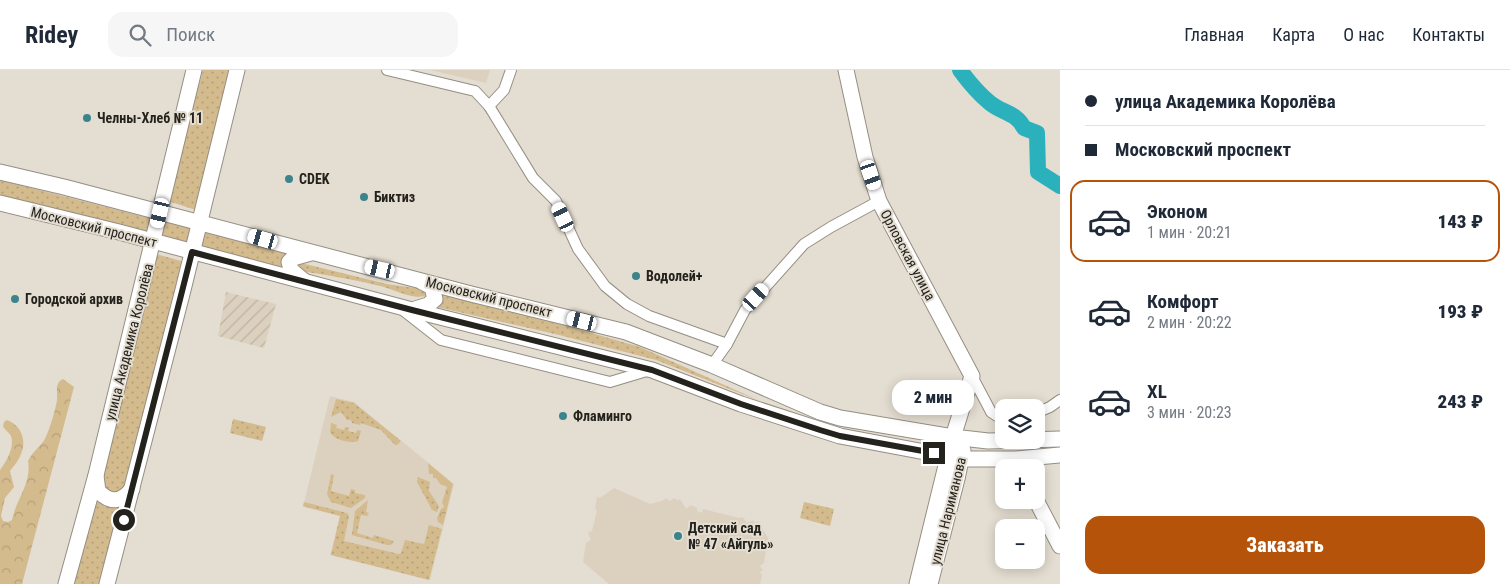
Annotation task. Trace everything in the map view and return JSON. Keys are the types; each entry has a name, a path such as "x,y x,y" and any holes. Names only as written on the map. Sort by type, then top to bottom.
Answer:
{"main road":[{"name":"улица Академика Королёва","path":"66,584 96,475 194,70"},
{"path":"107,584 237,70"},
{"name":"Орловская улица","path":"846,70 865,158 880,201 972,376"},
{"name":"Московский проспект","path":"0,172 64,187 471,294 626,332 712,365 820,412 855,421 988,441 1060,439"},
{"name":"Московский проспект","path":"0,203 652,370 741,404 840,436 955,458 995,461"},
{"path":"305,281 291,270 289,262 293,258 312,253"},
{"path":"411,277 432,287 435,298 428,306 412,310"},
{"path":"955,458 964,406 972,376"},
{"name":"Московский проспект","path":"1038,459 1060,455"},
{"name":"улица Нариманова","path":"917,584 955,458"},
{"name":"улица Нариманова","path":"930,584 955,458"},
{"path":"96,475 98,491 109,500 125,497 132,489"},
{"path":"1041,509 1060,546"}],"street":[{"path":"387,70 475,91 489,106 532,178 556,201 578,249 605,286 627,304 649,316 727,344"},
{"path":"489,106 504,90 511,70"},
{"path":"712,365 727,344 744,310 804,244 831,227 880,201"},
{"path":"393,304 412,316 441,340 610,382 652,370"},
{"path":"972,376 991,412 995,415"},
{"path":"1045,409 1060,400"}],"shaded area":[{"path":"430,70 490,70 486,83"},
{"path":"226,292 276,304 264,348 218,336"},
{"path":"330,396 354,402 454,484 430,580 330,555 340,516 303,507"},
{"name":"Детский сад № 47 «Айгуль»","path":"614,488 650,504 667,498 669,501 675,498 677,501 680,499 686,509 691,505 702,513 703,509 739,518 743,517 747,523 753,520 755,523 758,521 768,538 764,563 760,566 763,570 760,572 762,576 760,584 609,584 583,562 586,543 591,540 588,533 592,531 597,510 595,509 597,497 600,498"}],"green space":[{"path":"203,70 233,70 199,211 168,201"},
{"path":"0,180 153,219 149,233 0,195"},
{"path":"163,221 192,229 188,244 159,236"},
{"path":"202,231 291,254 287,269 199,247"},
{"path":"156,254 185,262 128,487 121,493 109,493 100,483"},
{"path":"301,263 387,284 422,289 425,291 425,296 409,296 363,282 300,271 297,266"},
{"path":"442,294 560,324 640,347 760,401 656,360 437,307 441,302"},
{"path":"63,379 74,387 22,584 0,584 0,470 7,459 12,445 11,436 3,427 4,422 7,420 16,425 23,438 23,449 10,471 14,487 5,498 1,516 3,521 8,522 12,520 26,484 29,469 28,461 43,442 52,422 57,400 57,385"},
{"path":"336,399 354,403 401,441 395,445 381,430 361,423 360,425 352,423 341,412 331,417"},
{"path":"233,419 266,427 262,441 230,433"},
{"path":"331,423 337,425 336,428 344,430 345,427 349,428 348,431 356,433 357,430 361,431 358,441 347,442 332,435 330,432"},
{"path":"428,463 453,484 443,525 438,522 437,518 444,507 442,502 447,487 440,484 436,478 433,478 433,474 429,474"},
{"path":"331,474 334,475 331,491 349,496 351,489 355,490 355,493 365,495 365,498 351,508 331,502 327,494"},
{"path":"418,477 430,482 429,491 439,506 437,512 432,510 417,482"},
{"path":"95,496 120,506 102,584 73,584"},
{"path":"368,500 366,512 369,513 367,516 361,515 357,533 373,538 374,535 394,541 391,545 352,535 355,511"},
{"path":"304,502 347,513 349,516 344,541 399,554 405,540 424,544 429,525 442,529 429,580 331,555 340,516 303,506"},
{"path":"804,502 834,509 830,526 800,518"}],"waterway":[{"path":"960,70 990,103 1013,116 1024,128 1037,133 1038,172 1060,186"}],"place":[{"name":"Челны-Хлеб № 11","path":"87,118"},
{"name":"CDEK","path":"289,179"},
{"name":"Биктиз","path":"364,197"},
{"name":"Водолей+","path":"636,276"},
{"name":"Городской архив","path":"15,299"},
{"name":"Фламинго","path":"563,416"},
{"name":"Детский сад № 47 «Айгуль»","path":"678,536"}],"route":[{"path":"124,520 192,252 412,310 652,370 741,404 840,436 934,453"}]}
